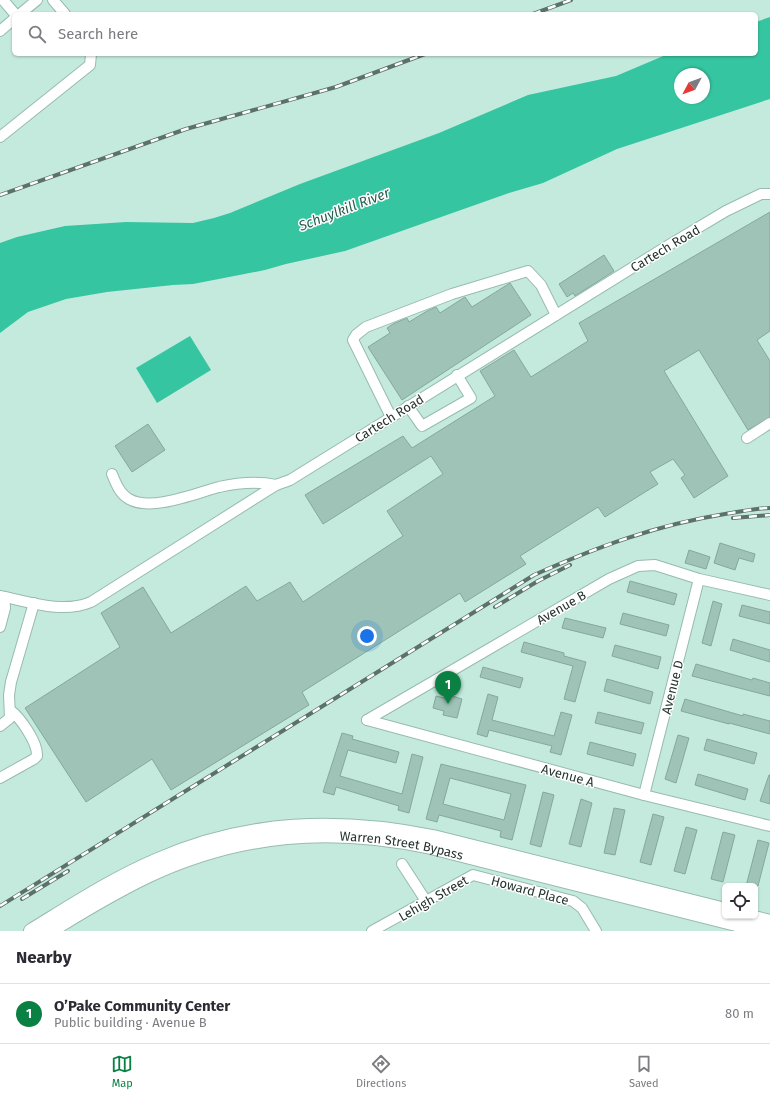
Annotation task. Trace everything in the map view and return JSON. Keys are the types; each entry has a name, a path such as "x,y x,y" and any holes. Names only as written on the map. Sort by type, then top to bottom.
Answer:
{"highway":[{"name":"Warren Street Bypass","path":"31,931 125,876 186,849 253,831 321,824 390,829 427,836 722,909"},
{"name":"Warren Street Bypass","path":"50,931 130,884 190,858 248,842 321,834 389,839 431,847 764,931"},
{"path":"758,919 770,922"}],"street":[{"path":"3,0 13,12"},
{"path":"22,12 37,0"},
{"path":"53,0 63,12"},
{"path":"0,31 12,21"},
{"path":"0,137 90,65 91,56"},
{"name":"Cartech Road","path":"2,596 60,608 77,607 91,602 276,485 290,480 457,375 726,211 761,194 770,194"},
{"path":"391,417 353,340 356,335 366,327 452,294 528,271 541,286 556,315"},
{"path":"408,406 422,426 471,398 457,375"},
{"path":"747,438 770,423"},
{"path":"112,474 118,488 127,499 144,503 161,502 221,487 265,483 276,485"},
{"name":"Avenue B","path":"367,720 609,579 638,566 655,565 699,579 770,595"},
{"name":"Avenue D","path":"644,795 699,579"},
{"path":"0,628 5,608 2,596"},
{"path":"0,726 10,718 9,696 11,682 34,603"},
{"path":"0,778 37,756 36,746 19,718 10,710"},
{"name":"Avenue A","path":"367,720 644,795 770,826"},
{"path":"402,864 426,901"},
{"name":"Lehigh Street","path":"372,931 473,875"},
{"name":"Howard Place","path":"473,875 573,901 582,908 596,931"}],"water":[{"name":"Schuylkill River","path":"770,17 770,99 617,149 543,183 509,193 345,251 265,270 193,284 107,292 66,299 28,312 0,333 0,243 17,237 65,226 126,222 193,223 214,218 230,213 300,184 439,133 528,95 616,76 663,56 758,56 758,21"},
{"path":"190,336 211,370 157,403 136,368"}],"building":[{"path":"770,212 770,331 757,340 770,361 770,417 748,430 699,350 664,371 728,476 694,498 681,478 685,475 673,459 650,472 658,484 605,517 598,507 520,556 526,564 465,602 460,593 302,692 309,705 171,790 152,759 86,802 25,708 120,647 101,613 143,587 171,633 246,586 257,601 290,582 303,602 403,536 387,511 443,474 431,456 323,524 305,495 403,436 412,448 495,396 480,371 514,350 531,377 588,341 579,323"},
{"path":"604,255 614,271 575,296 573,293 567,297 559,284"},
{"path":"510,283 531,315 402,400 368,347 390,333 387,328 393,324 407,318 409,322 436,307 440,313 465,297 472,307"},
{"path":"148,424 165,450 132,472 115,446"},
{"path":"720,543 755,554 753,562 739,558 735,570 714,563"},
{"path":"689,550 710,557 706,569 685,563"},
{"path":"630,581 677,594 674,605 627,592"},
{"path":"713,601 722,604 711,646 702,643"},
{"path":"742,605 770,612 770,624 739,616"},
{"path":"623,613 669,625 666,636 620,624"},
{"path":"565,618 606,628 603,638 562,628"},
{"path":"733,639 770,650 770,662 730,650"},
{"path":"524,642 564,653 564,656 586,662 575,702 564,699 573,666 521,652"},
{"path":"615,645 661,657 658,669 612,656"},
{"path":"696,664 752,680 753,678 770,683 770,696 692,676"},
{"path":"483,667 523,678 520,688 480,677"},
{"path":"607,679 653,692 650,704 604,691"},
{"path":"488,694 498,697 492,720 554,736 561,712 572,715 561,755 550,752 552,746 489,730 487,737 477,734"},
{"path":"449,695 462,699 457,718 443,715 444,711 433,708 436,696 448,699"},
{"path":"685,699 743,716 743,714 770,721 770,734 681,711"},
{"path":"598,712 644,723 641,734 595,723"},
{"path":"342,733 353,736 352,739 399,752 396,763 348,750 340,776 402,794 412,754 423,757 409,813 398,810 399,806 336,787 334,795 323,792"},
{"path":"678,735 689,738 676,783 665,779"},
{"path":"707,739 757,753 754,764 704,750"},
{"path":"590,742 636,754 633,766 587,754"},
{"path":"441,764 526,785 512,840 500,837 501,831 439,815 437,822 426,819","holes":["450,778 511,794 504,820 443,804"]},
{"path":"698,774 748,789 745,800 695,785"},
{"path":"770,775 770,804 760,801"},
{"path":"543,792 554,795 541,847 530,844"},
{"path":"581,799 592,803 581,847 569,844"},
{"path":"614,808 625,810 615,855 604,853"},
{"path":"653,814 664,817 651,865 640,862"},
{"path":"686,827 697,830 685,874 674,871"},
{"path":"723,832 735,835 723,882 711,879"},
{"path":"758,840 769,843 758,886 758,883 747,883"}],"railway":[{"path":"538,12 571,0"},
{"path":"0,195 186,129 336,87 420,56"},
{"path":"0,906 534,575 604,546 675,524 753,509 770,508"},
{"path":"733,518 770,515"},
{"path":"495,607 538,581 570,565"},
{"path":"22,899 68,871"}],"place":[{"name":"O’Pake Community Center","path":"448,704"}]}
